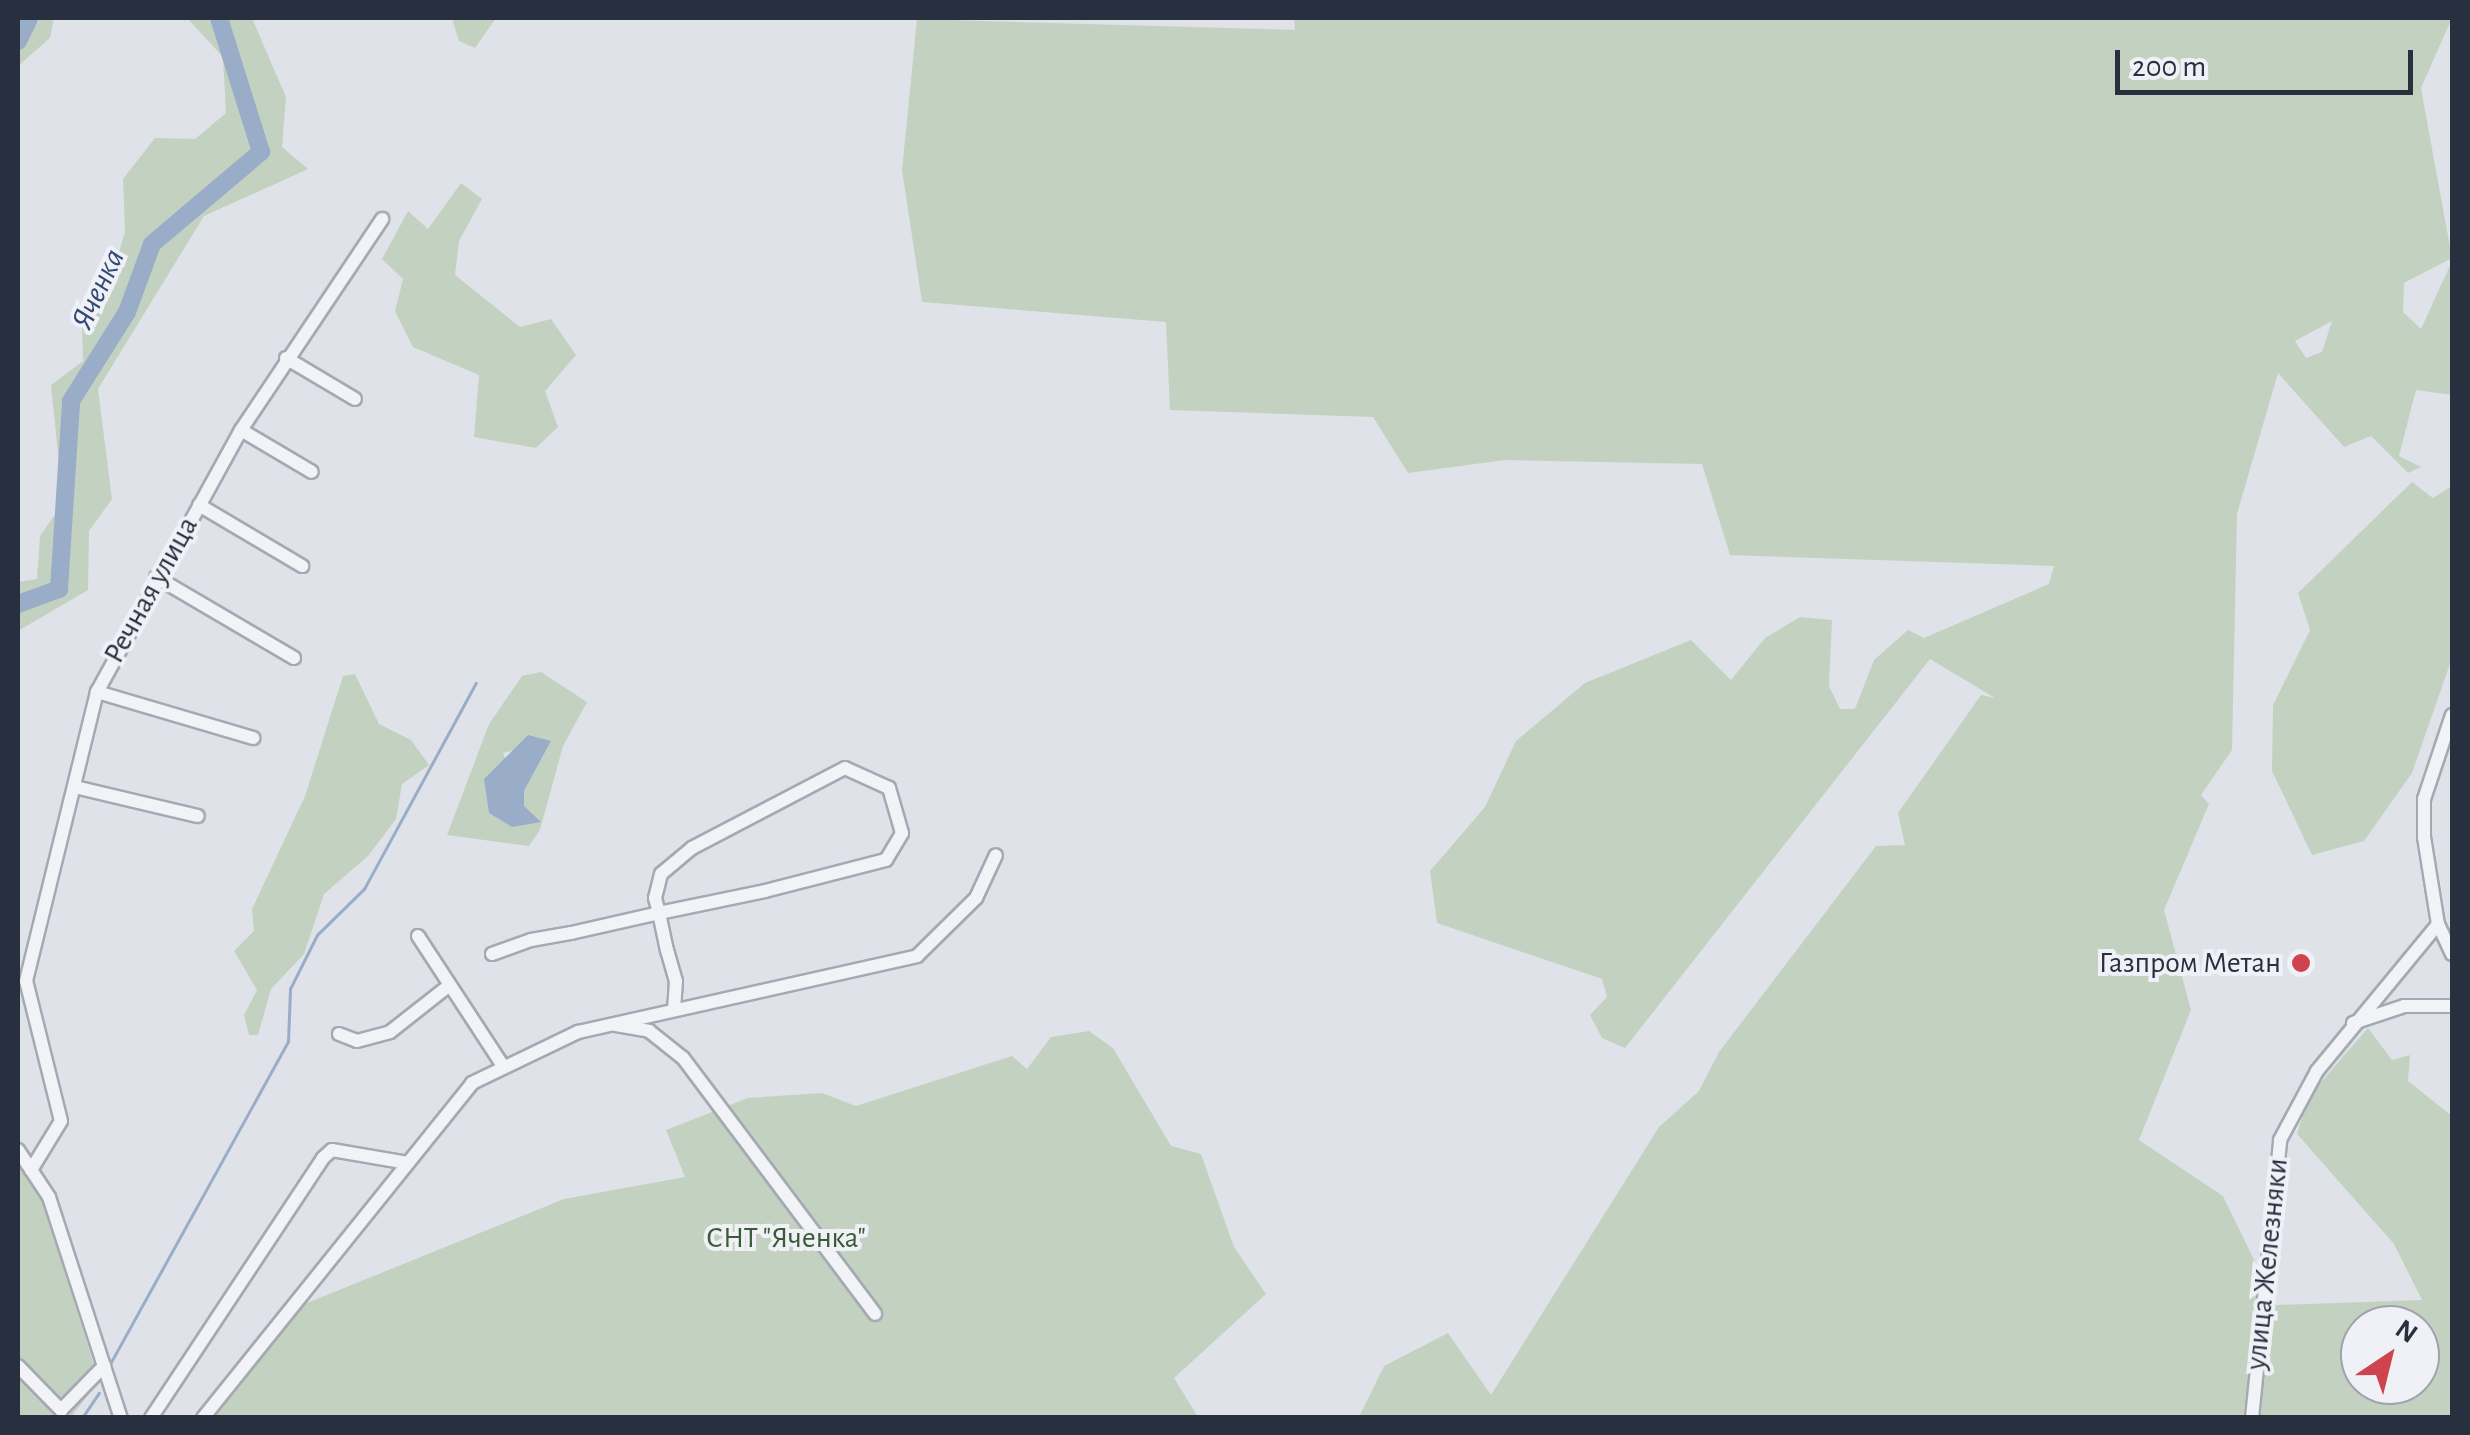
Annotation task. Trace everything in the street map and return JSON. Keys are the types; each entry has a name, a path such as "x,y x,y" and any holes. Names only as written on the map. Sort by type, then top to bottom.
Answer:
{"street":[{"name":"Речная улица","path":"31,1170 61,1121 26,981 97,692 156,577 241,430 382,219"},
{"path":"286,358 355,399"},
{"path":"241,430 312,472"},
{"path":"199,505 302,566"},
{"path":"156,577 294,658"},
{"path":"97,692 253,738"},
{"path":"2452,715 2424,799 2438,924 2452,954"},
{"path":"492,954 659,912 886,860 902,833 898,804 874,775 845,768 692,848 661,874 659,912 674,1007"},
{"path":"75,788 198,816"},
{"path":"203,1418 408,1163 452,1100 501,1063 608,1023 917,956 976,898 996,855"},
{"name":"улица Железняки","path":"2252,1418 2280,1140 2296,1101 2351,1024 2438,924"},
{"path":"418,936 446,988 501,1063"},
{"path":"338,1034 357,1041 390,1032 446,988"},
{"path":"2351,1024 2404,1006 2452,1006"},
{"path":"608,1023 649,1031 683,1058 874,1314"},
{"path":"18,1150 49,1198 120,1418"},
{"path":"150,1418 323,1158 332,1150 408,1163"},
{"path":"18,1366 62,1410 104,1366"}],"green space":[{"path":"18,18 54,18 50,38 18,66"},
{"path":"187,18 252,18 286,97 282,147 308,169 204,216 98,389 112,499 89,531 88,590 18,631 18,582 37,579 40,536 63,503 51,385 83,361 82,326 107,292 125,232 123,179 155,138 195,139 226,113 223,57"},
{"path":"452,18 496,18 475,48 459,41"},
{"path":"1294,18 2452,18 2421,88 2452,258 2404,283 2403,312 2421,329 2452,261 2452,395 2416,390 2399,456 2421,467 2408,473 2371,436 2344,447 2278,373 2237,514 2232,750 2201,795 2209,804 2164,910 2191,1010 2139,1140 2223,1196 2276,1305 2422,1300 2394,1244 2297,1134 2308,1097 2368,1028 2392,1060 2410,1055 2408,1081 2452,1116 2452,1417 1359,1417 1384,1366 1448,1333 1491,1395 1659,1127 1699,1091 1719,1052 1876,846 1905,845 1898,813 1981,695 1995,698 1930,659 1625,1048 1602,1038 1590,1015 1607,997 1602,979 1437,923 1430,871 1485,807 1516,741 1585,683 1691,640 1731,680 1765,638 1800,617 1832,620 1829,686 1840,709 1855,709 1874,660 1908,630 1924,638 2049,584 2054,566 1730,555 1702,464 1505,460 1408,473 1373,417 1170,410 1166,322 922,302 902,170 917,19 1295,30","holes":["2332,321 2322,352 2306,358 2295,341"]},
{"path":"461,183 482,199 459,241 455,275 520,327 551,319 576,355 545,391 558,427 536,448 474,437 479,375 413,347 395,311 403,279 382,259 408,211 428,229"},
{"path":"2412,482 2433,498 2452,486 2452,658 2412,773 2364,841 2312,855 2272,771 2273,705 2310,630 2298,593"},
{"path":"541,672 587,702 563,746 540,830 529,846 447,835 489,724 522,676","holes":["551,741 524,791 524,806 503,753"]},
{"path":"355,674 379,724 411,740 429,765 402,784 396,819 368,856 324,894 304,954 271,989 258,1035 249,1035 244,1015 257,990 234,951 254,931 252,909 305,796 343,676"},
{"name":"СНТ \"Яченка\"","path":"1089,1031 1113,1048 1171,1146 1201,1154 1234,1247 1266,1294 1174,1378 1198,1417 209,1418 302,1305 564,1199 685,1177 666,1130 748,1098 822,1093 856,1106 1012,1056 1027,1069 1051,1037"},
{"path":"18,1164 41,1197 99,1381 71,1417 18,1417"}],"water":[{"path":"528,735 551,741 524,791 524,806 541,822 512,827 489,813 484,779"}],"waterway":[{"name":"Яченка","path":"18,41 29,18"},
{"name":"Яченка","path":"18,604 59,589 71,401 127,312 152,244 261,152 219,18"},
{"path":"110,1364 288,1042 290,989 317,935 364,889 476,683"},
{"path":"82,1418 99,1393"}],"place":[{"name":"Газпром Метан","path":"2301,963"}]}
